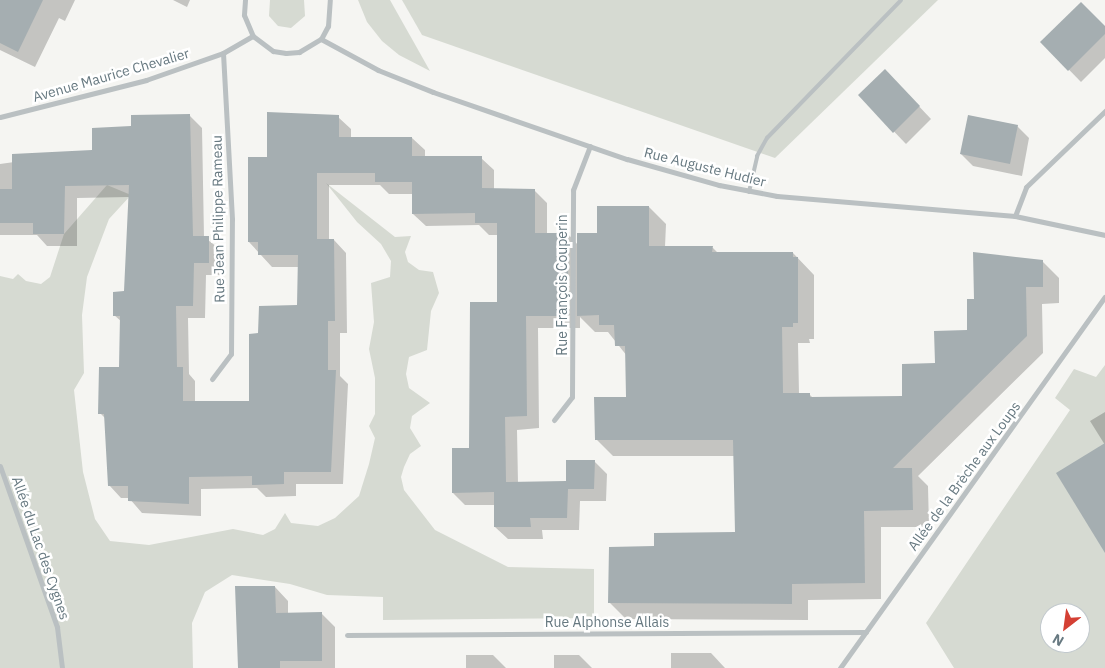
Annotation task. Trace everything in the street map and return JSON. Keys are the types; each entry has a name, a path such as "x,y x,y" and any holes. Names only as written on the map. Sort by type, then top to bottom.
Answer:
{"street":[{"path":"245,0 244,15 253,36 273,51 286,53 299,52 320,39 328,26 330,0"},
{"name":"Avenue Maurice Chevalier","path":"0,117 146,80 223,53 253,36"},
{"name":"Rue Auguste Hudier","path":"320,39 378,70 590,146 692,178 749,192 1015,216 1105,235"},
{"name":"Rue Jean Philippe Rameau","path":"212,379 230,354 232,219 223,53"},
{"path":"1015,216 1026,188 1105,111"},
{"name":"Rue François Couperin","path":"554,420 572,398 573,190 590,146"},
{"name":"Allée de la Brèche aux Loups","path":"840,668 1105,298"},
{"name":"Allée du Lac des Cygnes","path":"0,466 54,619 62,668"},
{"name":"Rue Alphonse Allais","path":"347,635 866,632"}],"lane":[{"path":"749,192 757,156 767,138 901,0"}],"shaded area":[{"path":"270,0 304,0 305,16 291,28 278,26 269,16"},
{"path":"358,0 390,0 430,71 399,55 382,41 367,22"},
{"path":"402,0 938,0 775,158 422,35"},
{"path":"326,183 395,237 411,236 405,252 408,262 419,270 433,272 439,293 431,311 427,350 409,357 406,374 409,388 430,403 412,416 410,428 421,446 410,454 404,467 401,477 404,490 435,530 508,567 594,569 594,618 383,620 383,597 327,595 290,584 232,575 205,592 192,623 193,668 0,668 0,276 13,279 18,274 26,281 41,284 50,277 64,234 107,185 131,195 109,219 87,277 82,315 84,373 74,390 83,472 95,519 110,541 149,545 233,529 263,535 275,529 285,513 291,523 318,526 335,518 359,496 369,464 375,438 369,426 375,414 375,378 369,349 374,322 371,283 390,277 391,261 381,244 357,222"},
{"path":"1105,365 1105,668 954,668 926,623 1070,410 1055,398 1074,369 1096,377"}],"building":[{"path":"0,0 43,0 18,52 0,43"},
{"path":"1081,2 1105,26 1105,34 1068,71 1040,42"},
{"path":"885,69 920,106 893,133 858,95"},
{"path":"267,112 339,115 339,137 412,137 412,156 482,156 482,188 535,189 535,233 568,233 568,316 526,316 527,416 505,417 506,482 566,481 566,460 595,460 594,489 568,489 567,518 530,518 531,527 494,527 494,492 452,493 452,448 469,448 470,302 497,302 497,223 475,223 475,213 412,214 412,182 375,182 375,173 317,173 317,239 334,239 335,321 328,321 328,370 336,370 331,472 284,472 284,484 252,485 252,476 189,477 189,504 128,501 128,486 108,486 104,414 98,414 99,367 119,367 120,316 113,316 113,292 124,291 129,185 65,186 64,234 33,234 33,223 0,223 0,189 12,189 12,154 92,150 92,128 131,126 131,115 190,114 193,236 209,236 209,263 194,263 193,306 176,306 177,367 183,367 183,401 249,401 249,334 258,333 259,306 297,305 298,255 258,255 258,242 248,242 248,157 267,157"},
{"path":"968,115 1018,125 1010,164 960,154"},
{"path":"597,206 649,206 649,246 713,246 712,252 793,252 793,257 798,257 798,323 793,323 793,327 782,327 783,393 810,393 810,397 902,396 902,364 935,363 934,331 967,330 967,299 974,299 973,252 1043,260 1043,287 1026,287 1027,336 893,468 912,468 913,510 864,511 865,583 792,584 792,604 608,603 609,547 654,546 654,533 735,532 733,440 595,440 594,397 626,397 625,346 615,346 614,325 599,325 599,315 577,316 577,233 597,233"},
{"path":"1105,443 1105,553 1056,473"},
{"path":"235,586 275,586 276,613 322,612 322,661 280,661 280,668 238,668"}]}
